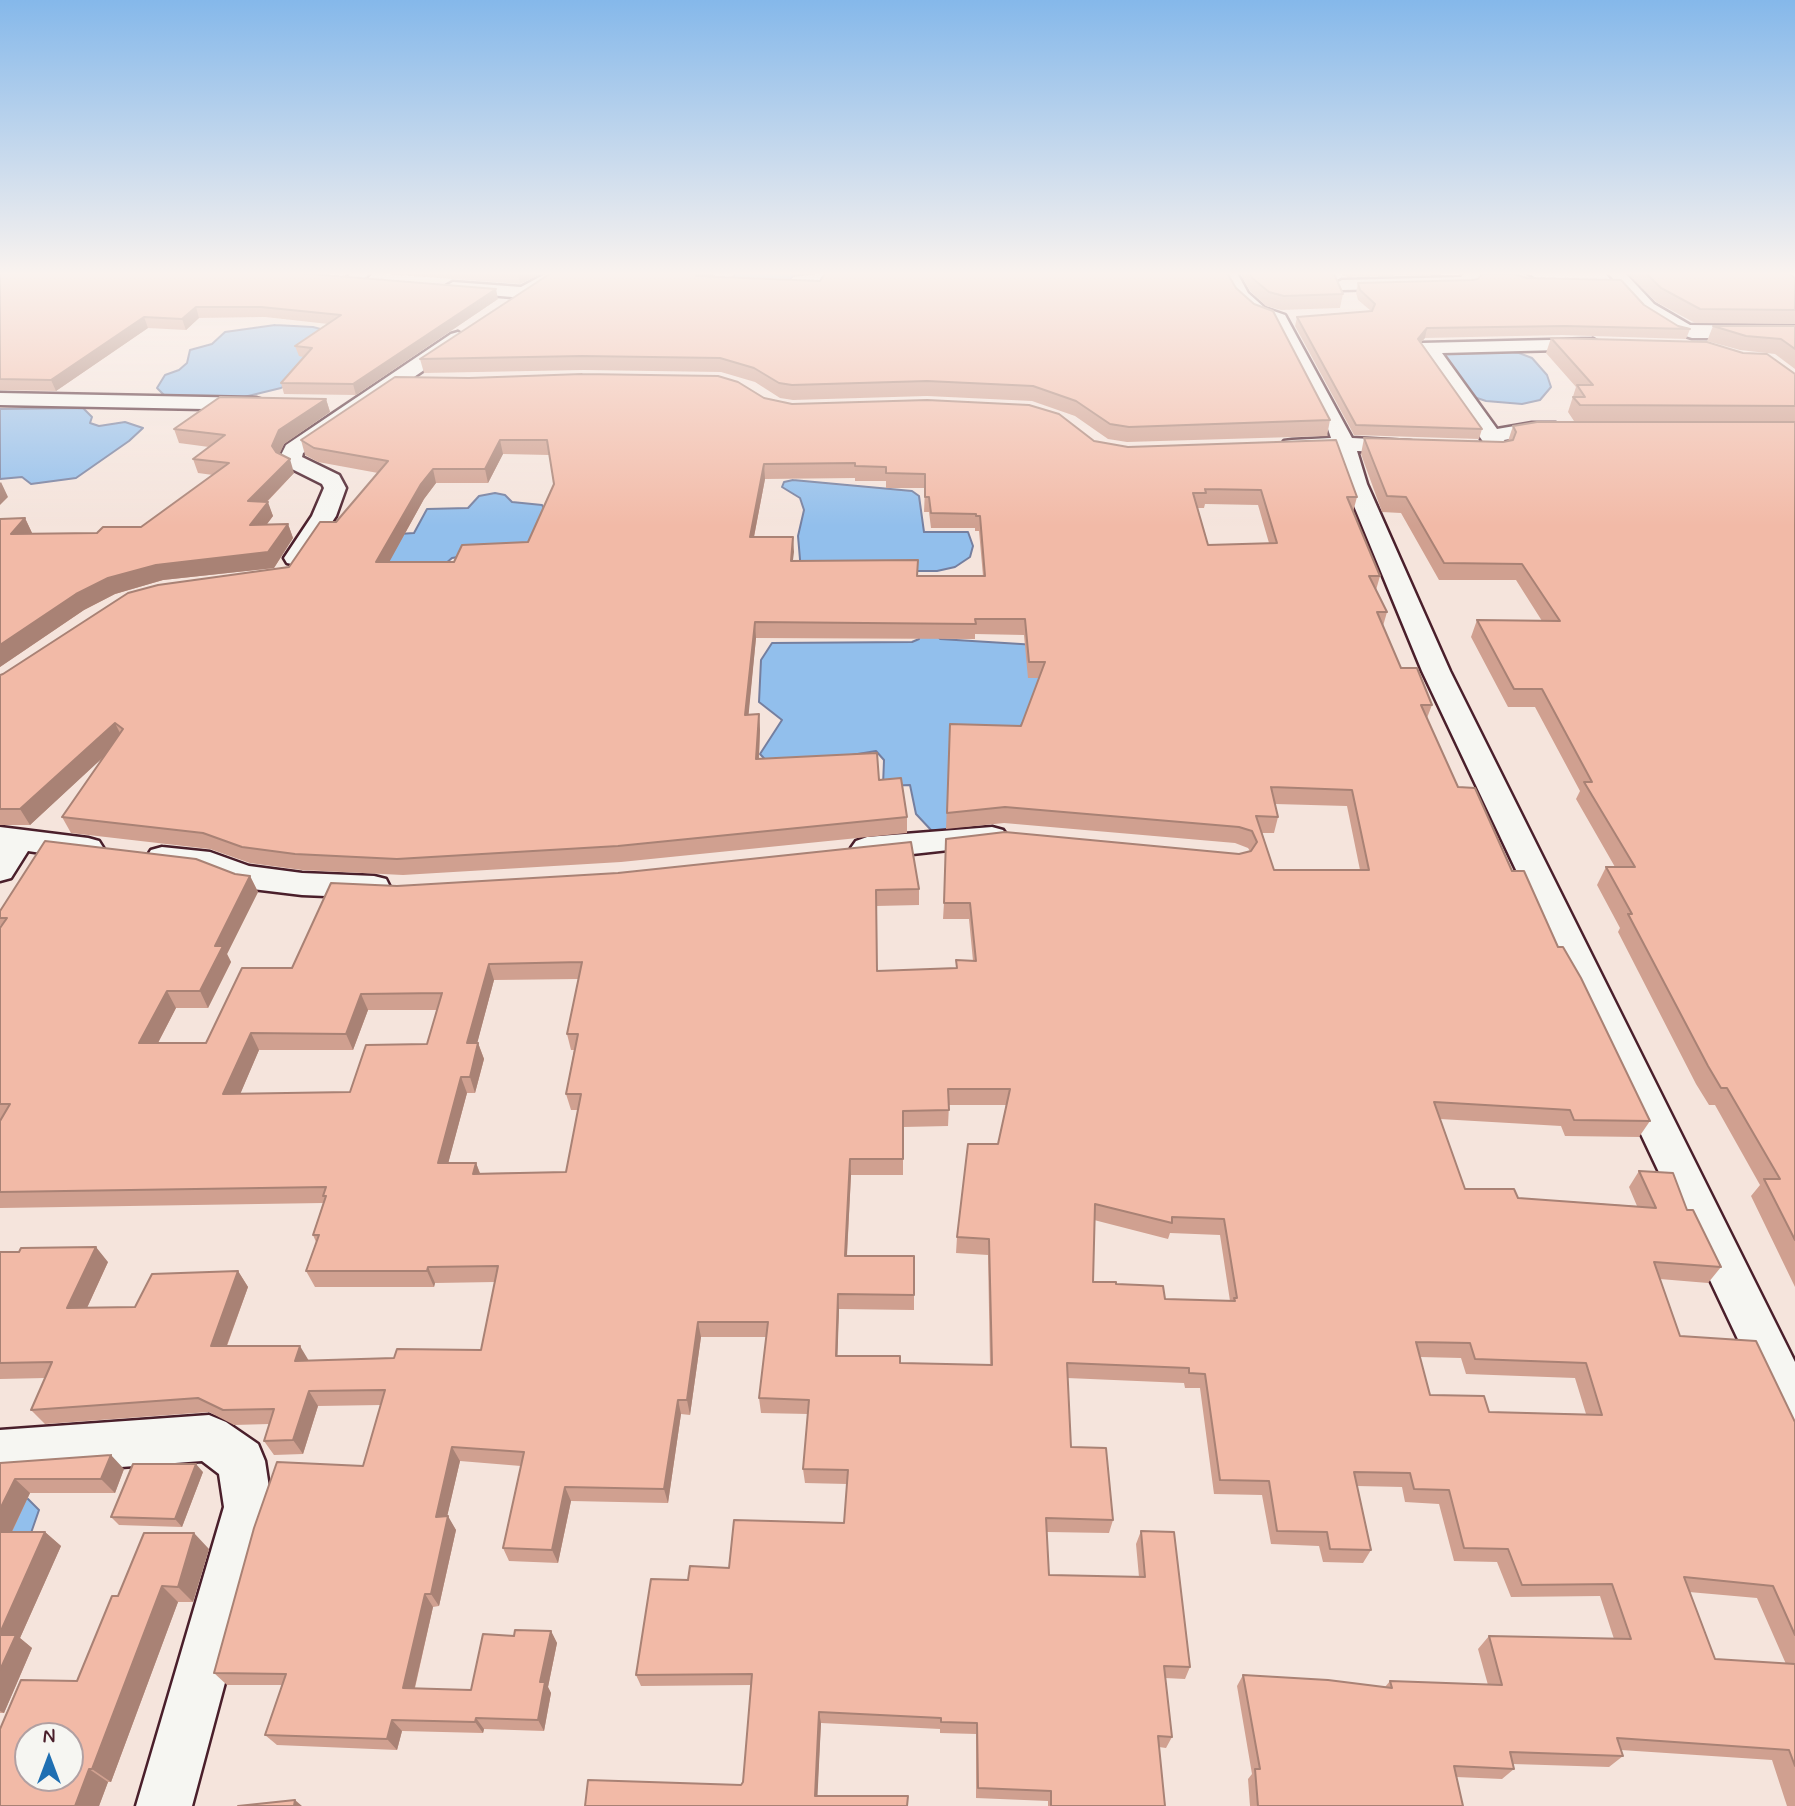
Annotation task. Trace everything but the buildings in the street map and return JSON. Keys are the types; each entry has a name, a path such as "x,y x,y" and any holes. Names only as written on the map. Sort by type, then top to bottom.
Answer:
{"street":[{"path":"283,576 324,516 335,488 331,480 290,459 294,450 430,357"},
{"path":"1304,357 1345,444 1356,484 1436,671 1795,1410"},
{"path":"1267,448 1345,444 1498,449 1435,357"},
{"path":"394,382 433,383"},
{"path":"0,398 275,405"},
{"path":"323,405 360,404"},
{"path":"1491,436 1532,429 1578,429"},
{"path":"837,852 1004,836 1017,838"},
{"path":"0,870 10,839 210,863 244,877 302,884 403,889"},
{"path":"0,1453 209,1438 242,1461 248,1507 164,1806"}],"water":[{"path":"188,357 308,357 289,383 281,388 244,397 167,398 157,388 165,375 179,370 187,363"},
{"path":"1444,357 1530,357 1547,375 1551,387 1540,400 1522,404 1486,401 1471,396"},
{"path":"83,408 92,417 90,423 99,426 125,422 143,428 76,478 31,484 22,477 0,479 0,409"},
{"path":"793,480 912,491 919,496 924,532 968,532 973,546 970,557 955,567 937,571 801,571 798,536 804,510 800,498 782,487 784,482"},
{"path":"495,493 505,495 512,502 542,505 563,540 452,558 445,564 409,574 362,551 384,535 414,533 427,509 468,508 479,496"},
{"path":"918,610 940,639 1069,647 957,830 948,835 931,830 916,814 910,785 883,786 884,760 876,751 773,768 760,754 782,720 759,702 761,660 772,643 912,642 919,639"},
{"path":"16,1487 39,1510 0,1622"}]}
